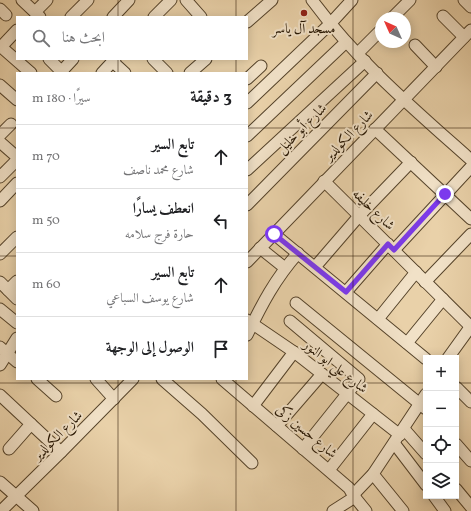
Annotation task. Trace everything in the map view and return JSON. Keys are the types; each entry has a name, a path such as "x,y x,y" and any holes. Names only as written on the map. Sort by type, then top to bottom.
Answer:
{"street":[{"path":"22,0 37,15 47,0"},
{"path":"72,16 88,0"},
{"path":"114,16 128,0"},
{"path":"156,16 171,0"},
{"path":"186,0 200,16"},
{"path":"248,21 272,0"},
{"path":"312,0 346,42 403,99 471,160"},
{"path":"248,102 330,24 352,0"},
{"path":"398,12 410,0"},
{"path":"464,0 471,7"},
{"path":"443,16 467,33"},
{"path":"16,31 0,46 16,60"},
{"name":"شارع الكولدير","path":"248,261 403,99 436,67 467,33"},
{"path":"248,169 362,57 375,39"},
{"path":"248,135 346,42"},
{"path":"415,46 436,67"},
{"path":"16,60 30,72"},
{"path":"49,60 62,72 72,60"},
{"path":"103,72 114,60 124,72"},
{"path":"154,60 166,72"},
{"path":"191,72 205,60"},
{"path":"248,78 261,66"},
{"name":"شارع أبو خليل","path":"248,204 377,73"},
{"path":"0,85 16,99"},
{"path":"0,135 11,124"},
{"path":"375,128 471,219"},
{"path":"0,142 16,157"},
{"path":"0,177 16,159"},
{"path":"315,267 359,216 411,162"},
{"path":"346,292 471,167"},
{"name":"شارع خليفه","path":"324,181 471,327"},
{"path":"0,201 16,184"},
{"path":"274,234 423,356"},
{"path":"425,282 471,234"},
{"path":"0,254 16,238"},
{"path":"260,248 285,268"},
{"path":"250,322 285,268 298,253"},
{"path":"378,319 416,272"},
{"path":"16,281 4,286 16,298"},
{"path":"407,343 443,299"},
{"path":"296,303 423,407 399,436 373,474 354,496 333,511"},
{"path":"0,310 16,322"},
{"path":"290,321 358,378 358,380 304,449"},
{"name":"شارع علي ابو النور","path":"250,322 294,352 374,414 399,436"},
{"path":"450,355 471,327"},
{"path":"0,365 4,350 16,339"},
{"path":"4,350 16,361"},
{"path":"253,406 294,352"},
{"path":"277,426 322,374"},
{"path":"38,380 56,396"},
{"path":"97,380 114,399"},
{"name":"شارع الكولدير","path":"1,511 62,452 132,380"},
{"path":"163,380 202,414 252,463"},
{"name":"شارع حسين زكى","path":"225,380 253,406 349,488 366,511"},
{"path":"459,390 471,401"},
{"path":"0,395 62,452"},
{"path":"329,470 374,414"},
{"path":"9,449 31,424"},
{"path":"399,436 423,452"},
{"path":"399,436 423,480"},
{"path":"459,447 471,461"},
{"path":"373,474 403,511"},
{"path":"0,482 33,511"},
{"path":"459,493 471,507"},
{"path":"436,499 445,511"}],"place":[{"name":"مسجد آل ياسر","path":"304,13"}],"route":[{"path":"274,234 346,292 388,244 394,250 445,194"}]}
